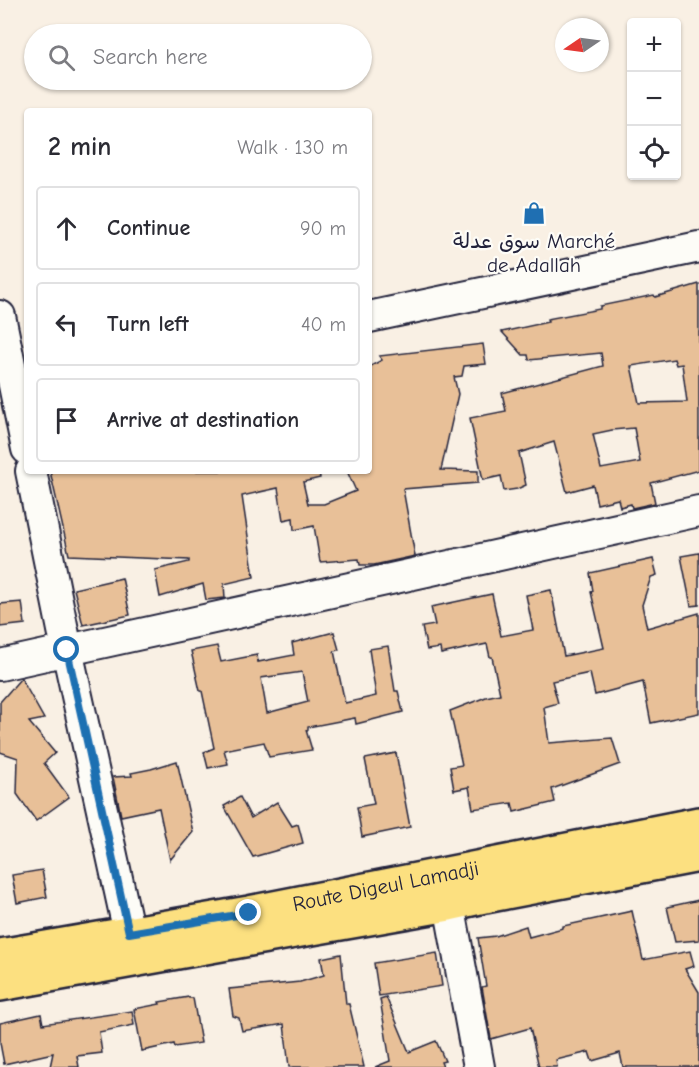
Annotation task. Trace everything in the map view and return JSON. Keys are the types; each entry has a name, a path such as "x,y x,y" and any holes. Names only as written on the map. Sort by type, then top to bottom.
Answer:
{"main road":[{"name":"Route Digeul Lamadji","path":"0,956 249,913 699,824"},
{"path":"0,984 448,904 699,855"}],"street":[{"path":"372,316 699,247"},
{"path":"0,316 24,436"},
{"path":"32,474 67,650 129,933"},
{"path":"0,664 699,511"},
{"path":"448,904 479,1067"}],"building":[{"path":"699,284 699,470 651,483 655,503 632,508 631,504 620,507 618,499 597,504 593,485 567,492 554,442 519,453 526,485 504,491 501,476 483,480 470,418 506,411 502,393 603,366 601,353 529,360 528,355 523,355 502,332 548,322 547,319 600,309 600,306 654,295 655,297","holes":["674,359 676,365 682,364 687,402 639,403 631,366","634,428 640,462 601,469 593,434"]},
{"path":"483,344 486,364 464,366 462,376 454,377 458,394 441,470 478,471 478,483 403,489 415,556 374,565 360,565 359,559 320,562 314,526 294,530 293,518 283,520 278,488 242,496 254,577 224,584 225,598 206,600 203,584 160,597 155,570 189,562 189,560 69,555 51,474 319,474 320,478 303,482 308,504 324,504 356,491 348,474 372,474 372,365 382,360 379,356"},
{"path":"699,553 699,605 691,606 681,556"},
{"path":"653,559 657,575 651,577 642,605 647,628 699,613 699,713 651,723 643,682 595,695 590,673 552,681 558,703 544,707 549,743 612,738 620,764 552,789 555,802 514,812 512,803 473,809 469,787 454,790 450,767 462,765 450,711 500,694 487,644 441,654 440,648 427,650 422,627 435,625 431,607 492,594 501,636 533,630 526,595 551,590 564,656 604,648 591,592 593,591 590,573"},
{"path":"122,578 130,615 83,625 74,589"},
{"path":"22,602 25,624 0,627 0,604"},
{"path":"334,632 339,650 334,651 345,703 376,696 369,649 388,646 395,691 398,691 403,712 356,724 355,718 308,727 306,730 312,750 269,757 264,742 224,750 228,764 208,768 204,752 214,748 191,651 217,646 221,662 257,655 258,662 294,655 292,643","holes":["302,672 308,702 267,713 261,678"]},
{"path":"21,678 44,719 29,722 55,753 44,763 69,797 36,821 17,794 18,758 0,752 0,702"},
{"path":"396,753 410,827 362,837 357,807 374,804 365,759"},
{"path":"177,761 193,832 170,860 159,808 121,816 113,777 132,776 131,773"},
{"path":"240,797 251,818 277,802 292,826 298,824 303,843 253,857 224,806"},
{"path":"42,870 47,897 17,903 12,875"},
{"path":"699,900 699,940 675,942 667,907"},
{"path":"632,911 643,960 690,951 694,966 685,969 699,992 699,1067 623,1067 620,1053 592,1061 589,1052 556,1060 557,1067 539,1067 530,1028 491,1039 482,987 486,986 478,938 496,936 526,926 529,937 563,928 563,926"},
{"path":"437,953 442,986 379,996 374,963"},
{"path":"341,954 346,1004 349,1004 364,1067 289,1067 284,1024 242,1031 239,1018 233,1016 229,989 300,982 324,975 321,958"},
{"path":"386,997 409,1052 436,1041 445,1061 441,1062 443,1067 375,1067 390,1061 380,999"},
{"path":"193,998 201,1043 175,1047 174,1044 142,1051 134,1009"},
{"path":"132,1011 134,1025 99,1032 102,1053 77,1056 79,1067 50,1067 53,1053 4,1064 0,1043 0,1023 41,1014 43,1024"}],"place":[{"name":"سوق عدلة Marché de Adallah","path":"534,213"}],"route":[{"path":"67,650 129,933 249,913"}]}
